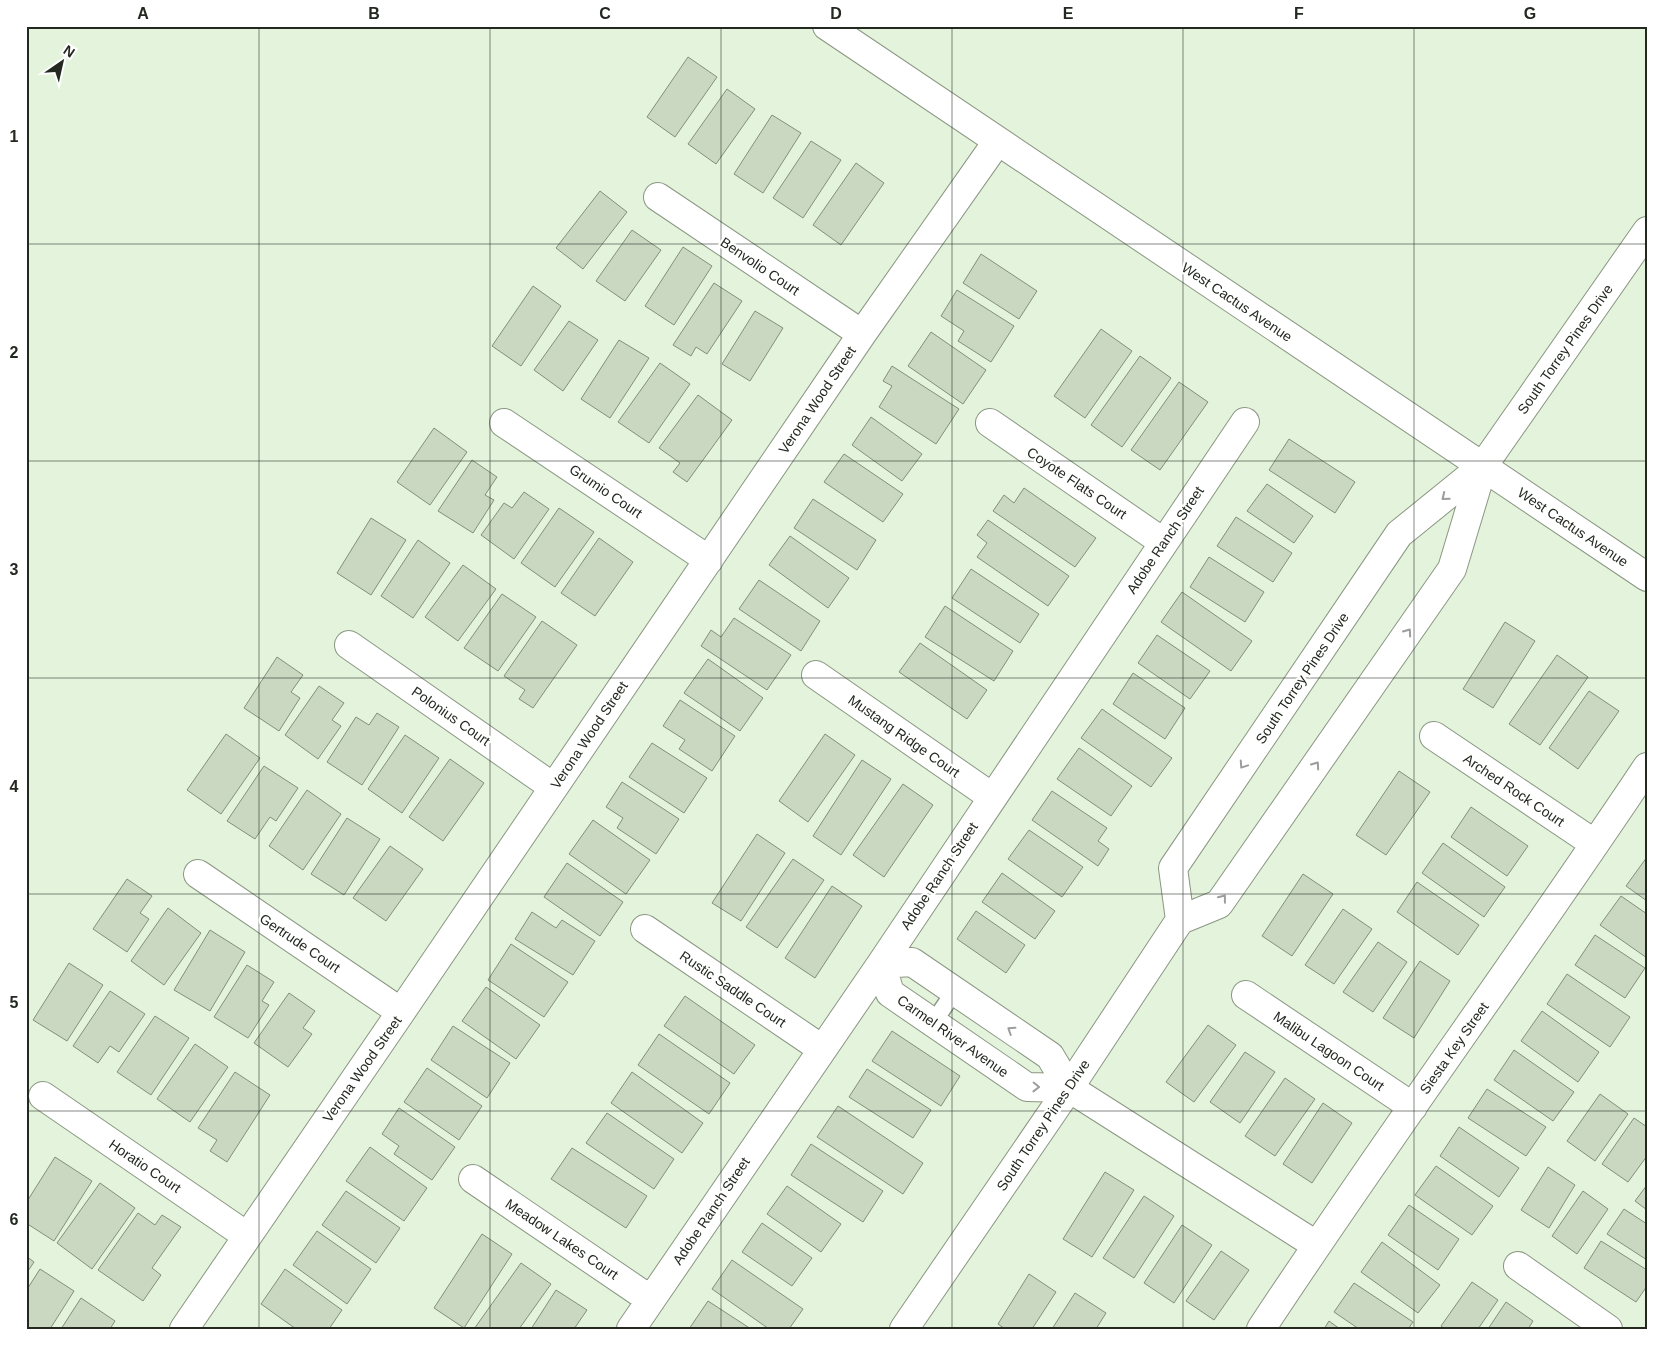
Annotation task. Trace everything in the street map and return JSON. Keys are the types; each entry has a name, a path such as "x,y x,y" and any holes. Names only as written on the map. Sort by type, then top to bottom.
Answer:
{"street":[{"name":"West Cactus Avenue","path":"827,26 1647,577"},
{"name":"Verona Wood Street","path":"184,1329 862,334 997,142"},
{"name":"Benvolio Court","path":"658,197 862,334"},
{"name":"South Torrey Pines Drive","path":"1180,920 1173,868 1399,534 1483,466 1647,232"},
{"name":"Adobe Ranch Street","path":"631,1329 881,964 1245,422"},
{"name":"Grumio Court","path":"504,423 709,560"},
{"name":"Coyote Flats Court","path":"990,423 1163,542"},
{"name":"South Torrey Pines Drive","path":"906,1328 1069,1088 1180,920 1219,904 1452,570 1483,466"},
{"name":"Polonius Court","path":"350,645 553,787"},
{"name":"Mustang Ridge Court","path":"816,675 992,797"},
{"name":"Arched Rock Court","path":"1434,736 1595,844"},
{"name":"Siesta Key Street","path":"1261,1329 1316,1245 1647,767"},
{"name":"Gertrude Court","path":"198,874 401,1012"},
{"name":"Rustic Saddle Court","path":"645,929 822,1049"},
{"path":"881,964 912,962 1050,1056 1069,1088 1316,1245"},
{"name":"Carmel River Avenue","path":"881,964 890,993 1027,1087 1069,1088"},
{"name":"Malibu Lagoon Court","path":"1246,995 1413,1107"},
{"name":"Horatio Court","path":"43,1096 247,1236"},
{"name":"Meadow Lakes Court","path":"473,1179 651,1300"},
{"path":"1518,1266 1608,1329"}],"lane":[{"path":"933,1023 954,992"}],"building":[{"path":"688,57 717,77 675,137 647,117"},
{"path":"727,89 755,109 716,164 688,144"},
{"path":"772,115 801,133 763,193 734,174"},
{"path":"811,141 841,160 803,218 773,198"},
{"path":"856,163 884,183 841,245 813,225"},
{"path":"600,191 627,212 583,269 556,248"},
{"path":"632,230 661,250 625,301 596,281"},
{"path":"683,247 712,266 674,325 645,306"},
{"path":"981,254 1037,291 1019,319 963,283"},
{"path":"714,283 742,301 707,354 696,347 691,356 673,345"},
{"path":"533,286 561,306 521,366 492,346"},
{"path":"957,290 1014,326 991,362 958,341 964,331 941,316"},
{"path":"755,311 783,328 750,381 722,364"},
{"path":"569,321 598,340 563,391 534,370"},
{"path":"1101,329 1132,351 1085,418 1054,396"},
{"path":"931,332 986,370 963,404 908,366"},
{"path":"619,340 649,358 610,418 581,399"},
{"path":"1140,356 1171,378 1122,447 1091,425"},
{"path":"660,363 690,384 649,443 618,422"},
{"path":"892,366 959,409 936,444 879,407 892,386 883,381"},
{"path":"1179,382 1208,402 1160,470 1131,450"},
{"path":"698,395 732,420 687,482 673,472 680,463 659,448"},
{"path":"871,417 922,454 902,481 852,445"},
{"path":"434,428 467,452 430,505 397,482"},
{"path":"1289,439 1355,482 1335,513 1269,470"},
{"path":"844,454 903,494 883,522 824,482"},
{"path":"472,460 497,477 485,495 494,500 473,533 438,511"},
{"path":"1267,484 1313,516 1294,543 1247,511"},
{"path":"1024,488 1096,538 1075,567 993,511 1004,495 1014,503"},
{"path":"524,492 549,509 514,559 481,535 504,503 512,508"},
{"path":"813,499 876,540 857,570 794,528"},
{"path":"559,508 594,532 555,587 521,563"},
{"path":"1236,517 1292,553 1273,582 1217,546"},
{"path":"371,518 406,540 371,595 337,573"},
{"path":"988,520 1069,576 1048,606 977,557 987,543 977,535"},
{"path":"790,536 849,578 828,608 769,565"},
{"path":"599,538 633,562 595,616 561,593"},
{"path":"418,540 450,563 413,618 381,596"},
{"path":"1209,557 1264,592 1245,622 1190,587"},
{"path":"463,565 496,589 458,641 425,617"},
{"path":"971,569 1039,614 1020,643 952,598"},
{"path":"759,580 820,621 801,651 739,609"},
{"path":"1182,592 1252,641 1231,671 1161,622"},
{"path":"502,594 536,617 498,671 464,648"},
{"path":"945,606 1013,651 994,681 925,637"},
{"path":"734,618 791,655 767,690 701,646 711,630 721,637"},
{"path":"542,621 577,645 533,708 519,699 525,690 504,676"},
{"path":"1505,622 1535,641 1493,708 1463,689"},
{"path":"1157,635 1210,671 1190,699 1138,663"},
{"path":"920,643 987,690 967,719 899,672"},
{"path":"1557,655 1588,677 1540,745 1509,724"},
{"path":"277,657 303,675 291,692 300,698 279,731 244,708"},
{"path":"708,659 763,698 740,731 684,693"},
{"path":"1133,673 1185,708 1165,739 1113,704"},
{"path":"319,686 344,703 332,720 341,726 318,759 285,735"},
{"path":"1589,691 1619,711 1578,769 1549,748"},
{"path":"680,700 735,736 712,771 679,749 685,740 663,726"},
{"path":"1102,709 1172,758 1151,787 1081,738"},
{"path":"377,713 399,727 362,785 327,762 356,717 369,725"},
{"path":"226,734 260,758 221,814 187,790"},
{"path":"825,734 855,755 808,822 779,801"},
{"path":"405,735 439,758 402,813 368,789"},
{"path":"652,743 707,778 684,813 629,777"},
{"path":"1079,748 1132,786 1111,816 1057,779"},
{"path":"450,759 484,783 443,841 409,817"},
{"path":"862,760 891,779 841,855 813,836"},
{"path":"264,766 298,788 276,821 270,817 255,839 227,821"},
{"path":"1399,771 1430,792 1386,855 1356,835"},
{"path":"622,782 679,819 656,854 617,828 623,818 606,807"},
{"path":"903,784 933,805 884,877 853,855"},
{"path":"307,790 341,814 303,870 269,846"},
{"path":"1052,791 1107,828 1098,841 1109,849 1098,866 1032,820"},
{"path":"1471,807 1528,846 1507,876 1451,837"},
{"path":"347,818 380,839 344,895 311,874"},
{"path":"593,820 650,860 626,894 569,854"},
{"path":"1029,830 1083,867 1062,897 1008,859"},
{"path":"757,834 785,853 741,921 712,903"},
{"path":"1443,843 1505,887 1484,917 1422,873"},
{"path":"390,846 423,869 386,921 353,898"},
{"path":"1647,857 1647,901 1626,886"},
{"path":"793,859 824,880 777,948 746,927"},
{"path":"567,863 623,902 600,936 544,897"},
{"path":"1002,873 1055,911 1035,939 982,902"},
{"path":"1303,874 1333,894 1292,956 1262,936"},
{"path":"127,879 152,896 140,913 149,919 127,952 93,929"},
{"path":"1417,882 1479,925 1458,955 1397,912"},
{"path":"832,886 862,906 815,978 785,958"},
{"path":"1621,896 1647,914 1647,958 1600,925"},
{"path":"168,908 201,933 164,985 131,961"},
{"path":"1343,909 1372,929 1334,984 1305,965"},
{"path":"976,911 1025,945 1006,973 957,939"},
{"path":"532,912 556,928 562,920 595,941 573,975 515,939"},
{"path":"210,930 245,952 210,1011 174,990"},
{"path":"1595,935 1645,968 1625,998 1575,965"},
{"path":"1378,942 1407,962 1373,1012 1343,992"},
{"path":"511,944 568,982 544,1017 488,980"},
{"path":"1420,961 1450,981 1414,1038 1383,1018"},
{"path":"69,963 103,985 67,1041 33,1020"},
{"path":"247,965 274,982 262,1001 269,1005 248,1038 214,1017"},
{"path":"1567,974 1630,1017 1610,1047 1547,1004"},
{"path":"486,987 540,1025 516,1059 462,1021"},
{"path":"110,991 145,1014 119,1052 110,1046 98,1063 73,1046"},
{"path":"289,993 315,1011 303,1028 312,1034 288,1067 254,1043"},
{"path":"685,996 755,1045 734,1074 664,1026"},
{"path":"1542,1011 1599,1052 1578,1082 1521,1041"},
{"path":"155,1016 189,1038 151,1095 117,1072"},
{"path":"1208,1025 1236,1045 1194,1102 1166,1082"},
{"path":"453,1026 510,1063 487,1098 431,1060"},
{"path":"892,1031 960,1076 941,1106 872,1061"},
{"path":"659,1034 730,1083 709,1114 638,1065"},
{"path":"195,1044 228,1067 190,1122 157,1099"},
{"path":"1514,1050 1574,1092 1553,1121 1494,1080"},
{"path":"1245,1052 1275,1072 1240,1123 1210,1102"},
{"path":"427,1068 482,1106 459,1140 404,1102"},
{"path":"867,1069 931,1110 913,1138 849,1097"},
{"path":"235,1072 270,1095 227,1162 210,1151 217,1140 198,1128"},
{"path":"632,1072 703,1123 682,1153 611,1103"},
{"path":"1285,1078 1315,1099 1275,1156 1245,1136"},
{"path":"1487,1089 1546,1127 1526,1156 1468,1118"},
{"path":"1600,1094 1628,1114 1595,1161 1567,1141"},
{"path":"1323,1103 1352,1123 1312,1183 1283,1164"},
{"path":"838,1106 923,1163 903,1194 817,1137"},
{"path":"399,1108 455,1147 432,1180 394,1154 399,1146 382,1134"},
{"path":"607,1113 674,1159 654,1189 586,1143"},
{"path":"1634,1118 1647,1127 1647,1156 1628,1182 1602,1164"},
{"path":"1459,1127 1519,1168 1499,1197 1440,1156"},
{"path":"811,1144 883,1191 863,1222 791,1175"},
{"path":"370,1147 427,1188 404,1221 346,1181"},
{"path":"572,1148 647,1196 626,1228 551,1179"},
{"path":"55,1157 92,1181 54,1241 26,1223 26,1203"},
{"path":"1436,1166 1493,1206 1472,1235 1415,1195"},
{"path":"1548,1167 1575,1185 1549,1228 1521,1210"},
{"path":"1105,1172 1134,1190 1092,1257 1063,1239"},
{"path":"100,1183 135,1208 92,1269 57,1243"},
{"path":"1647,1185 1647,1210 1635,1201"},
{"path":"787,1186 841,1224 821,1252 767,1214"},
{"path":"346,1191 400,1228 376,1263 322,1225"},
{"path":"1583,1191 1608,1209 1577,1254 1552,1236"},
{"path":"1144,1196 1174,1216 1134,1278 1103,1258"},
{"path":"1409,1205 1459,1239 1438,1270 1388,1235"},
{"path":"1624,1209 1647,1224 1647,1260 1607,1234"},
{"path":"138,1213 155,1225 162,1215 181,1227 152,1268 161,1275 143,1301 98,1270"},
{"path":"762,1223 812,1258 792,1286 742,1252"},
{"path":"1182,1225 1212,1245 1174,1303 1144,1283"},
{"path":"317,1231 371,1269 347,1304 293,1265"},
{"path":"482,1234 512,1254 464,1328 434,1308"},
{"path":"1601,1241 1647,1270 1647,1286 1636,1302 1584,1268"},
{"path":"1382,1242 1440,1285 1418,1313 1361,1272"},
{"path":"1221,1251 1249,1270 1214,1320 1186,1301"},
{"path":"26,1256 34,1262 26,1274"},
{"path":"732,1260 803,1309 789,1329 769,1329 712,1289"},
{"path":"521,1263 551,1284 519,1329 474,1329"},
{"path":"40,1269 74,1291 50,1329 26,1329 26,1291"},
{"path":"285,1269 342,1310 329,1329 296,1329 261,1304"},
{"path":"1029,1274 1056,1292 1032,1329 1005,1329 998,1324"},
{"path":"1472,1282 1498,1300 1478,1329 1445,1329 1441,1326"},
{"path":"1354,1283 1413,1322 1408,1329 1359,1329 1334,1312"},
{"path":"556,1290 587,1310 574,1329 531,1329"},
{"path":"1075,1293 1106,1313 1096,1329 1052,1329"},
{"path":"81,1298 115,1321 110,1329 61,1329"},
{"path":"708,1301 751,1329 689,1329"},
{"path":"1506,1302 1533,1321 1528,1329 1488,1329"},
{"path":"1329,1321 1340,1329 1324,1329"}]}
